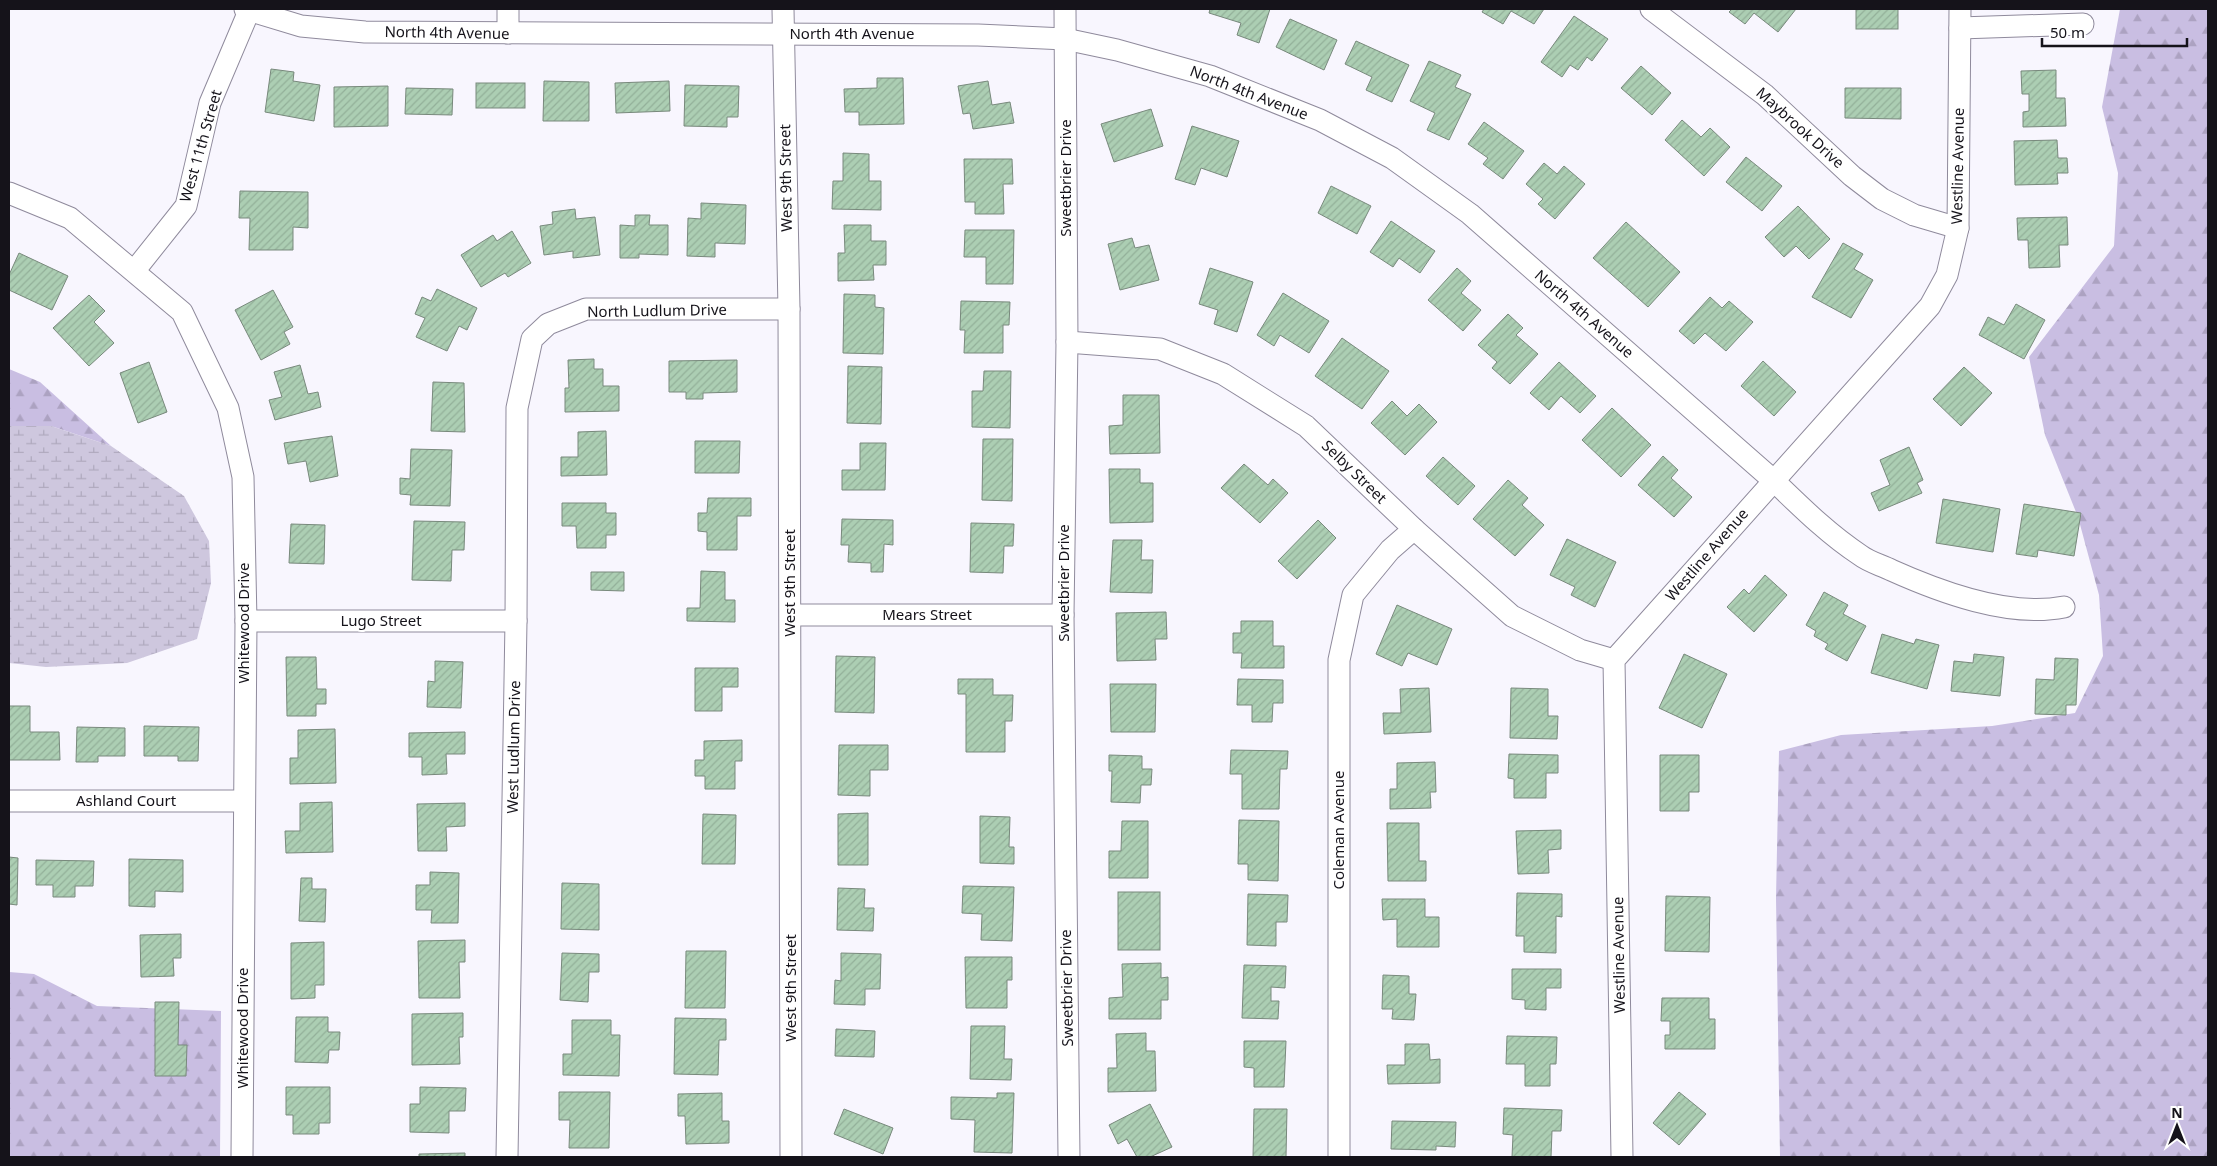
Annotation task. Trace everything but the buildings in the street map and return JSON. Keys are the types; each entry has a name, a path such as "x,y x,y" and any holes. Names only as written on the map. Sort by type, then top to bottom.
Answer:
{"street":[{"path":"508,9 508,34"},
{"name":"West 9th Street","path":"783,9 789,309 791,1157"},
{"name":"Sweetbrier Drive","path":"1065,9 1067,342 1064,615 1069,1157"},
{"name":"Maybrook Drive","path":"1651,9 1766,95 1852,176 1882,199 1914,215 1958,228"},
{"name":"North 4th Avenue","path":"247,10 301,26 365,32 978,35 1065,39 1117,50 1210,76 1320,120 1392,158 1470,214 1773,480 1813,518 1861,556 1924,585 1986,604 2047,611 2064,607"},
{"name":"West 11th Street","path":"134,270 186,206 210,103 247,10"},
{"path":"1960,18 2083,24"},
{"name":"Westline Avenue","path":"1622,1157 1614,660 1930,306 1947,275 1958,228 1960,18"},
{"name":"Whitewood Drive","path":"9,193 70,218 182,312 228,408 243,477 246,621 243,801 242,1157"},
{"name":"North Ludlum Drive","path":"532,339 548,324 586,309 789,309"},
{"name":"West Ludlum Drive","path":"507,1157 516,621 517,408 532,339"},
{"name":"Selby Street","path":"1067,342 1160,349 1223,374 1306,426 1414,529 1512,616 1580,650 1614,660"},
{"name":"Coleman Avenue","path":"1339,1157 1338,660 1353,596 1390,550 1414,529"},
{"name":"Mears Street","path":"791,616 1064,615"},
{"name":"Lugo Street","path":"246,621 516,621"},
{"name":"Ashland Court","path":"9,801 243,801"}],"green space":[{"path":"2120,9 2208,9 2208,1157 1780,1157 1776,898 1779,751 1841,735 1992,726 2075,713 2103,656 2099,595 2078,517 2045,435 2029,357 2114,246 2118,173 2102,107"},
{"path":"9,369 40,382 111,446 51,426 9,426"},
{"path":"9,426 51,426 111,446 184,496 209,541 211,583 197,639 127,663 46,667 9,663"},
{"path":"9,972 34,974 97,1006 221,1011 220,1157 9,1157"}]}
